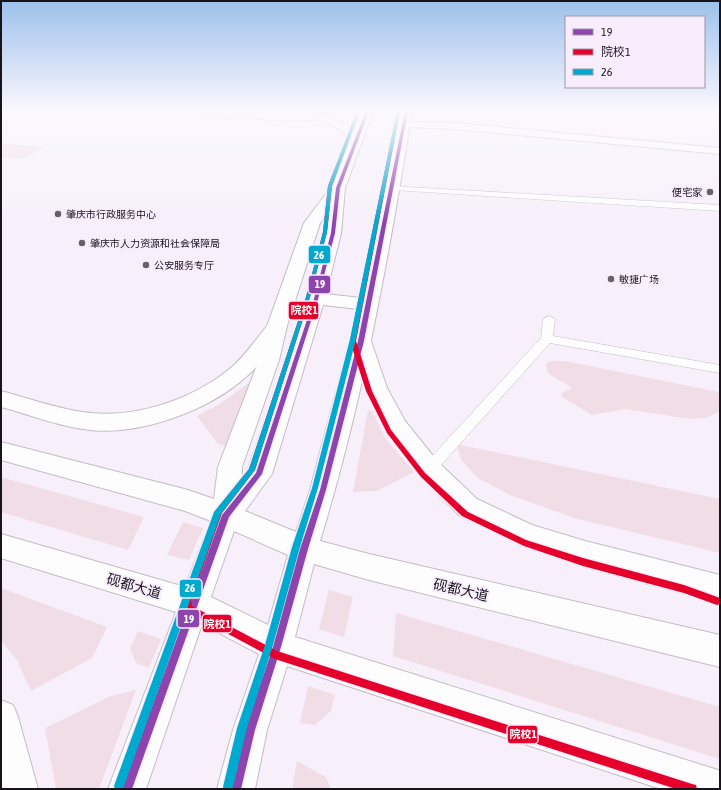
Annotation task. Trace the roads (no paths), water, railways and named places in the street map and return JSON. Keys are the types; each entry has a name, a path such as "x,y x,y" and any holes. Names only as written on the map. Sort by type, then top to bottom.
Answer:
{"main road":[{"path":"127,789 226,515 230,467 269,360 277,326 312,224 338,188 355,148"},
{"path":"236,789 250,730 277,647 304,549 323,490 361,341 400,148"},
{"path":"226,515 259,474 316,299 333,233 338,188"},
{"path":"316,299 368,304"},
{"path":"1,399 83,421 102,423 136,419 194,400 217,388 240,371 277,326"},
{"path":"361,341 376,388 396,427 429,469 468,507 526,535 585,554 720,589"},
{"name":"砚都大道","path":"1,451 188,501 226,515 304,549 396,575 720,651"},
{"name":"砚都大道","path":"1,546 195,604 277,647 718,789"},
{"path":"686,580 720,594"},
{"path":"1,717 19,789"}],"street":[{"path":"678,148 720,152"},
{"path":"393,188 720,208"},
{"path":"429,469 547,339 549,319"},
{"path":"547,339 720,369"}],"place":[{"name":"便宅家","path":"710,192"},
{"name":"肇庆市行政服务中心","path":"58,214"},
{"name":"肇庆市人力资源和社会保障局","path":"82,243"},
{"name":"公安服务专厅","path":"146,265"},
{"name":"敏捷广场","path":"611,279"}]}
